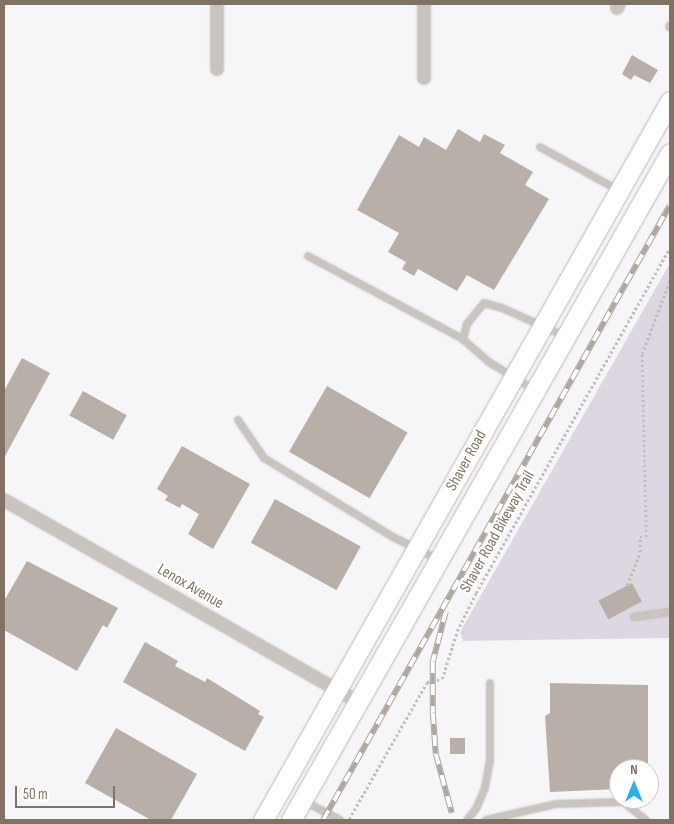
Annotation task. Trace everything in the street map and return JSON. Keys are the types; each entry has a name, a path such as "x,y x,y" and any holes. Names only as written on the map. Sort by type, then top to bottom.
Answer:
{"main road":[{"name":"Shaver Road","path":"263,820 514,377 622,192 670,101"},
{"name":"Shaver Road","path":"291,820 360,703 670,153"}],"street":[{"path":"217,4 217,68"},
{"path":"424,4 424,78"},
{"name":"Lenox Avenue","path":"4,500 360,703"}],"lane":[{"path":"540,147 622,192"},
{"path":"308,256 463,340 489,362 536,391"},
{"path":"463,340 467,324 477,308 484,303 502,308 567,337"},
{"path":"238,420 264,458 393,537 419,547 440,561"},
{"path":"634,617 670,612"},
{"path":"467,820 476,809 485,788 490,761 490,683"},
{"path":"303,800 340,820"},
{"path":"486,820 556,804 623,802 646,820"}],"path":[{"name":"Shaver Road Bikeway Trail","path":"348,820 427,682 442,679 457,631 476,593 670,248"},
{"path":"627,585 640,552 640,537 646,537 642,354 670,280"}],"shaded area":[{"path":"670,263 670,638 463,641 460,632"}],"building":[{"path":"632,55 658,70 650,83 634,75 631,80 622,74"},
{"path":"458,129 480,142 484,134 505,145 500,153 533,172 525,185 549,199 494,290 467,275 457,291 418,269 414,276 402,269 406,262 388,252 399,233 357,210 399,135 419,147 424,137 446,150"},
{"path":"22,358 50,373 4,458 4,391"},
{"path":"327,386 408,432 370,498 289,452"},
{"path":"83,391 127,415 113,440 69,415"},
{"path":"182,446 250,484 213,549 188,534 199,514 182,504 180,508 165,500 168,496 157,489"},
{"path":"275,499 361,547 336,590 251,543"},
{"path":"27,561 118,608 107,628 103,625 77,671 4,630 4,601"},
{"path":"632,583 642,602 608,619 598,601"},
{"path":"145,642 178,661 175,666 205,682 207,678 260,711 258,714 264,717 245,751 123,682"},
{"path":"550,683 648,685 648,759 609,759 609,789 550,792 545,716 550,713"},
{"path":"116,728 197,774 171,820 151,820 85,783"},
{"path":"450,738 465,738 465,754 450,754"}],"railway":[{"path":"323,820 670,205"},
{"path":"446,612 433,662 433,713 436,754 452,813"}]}
